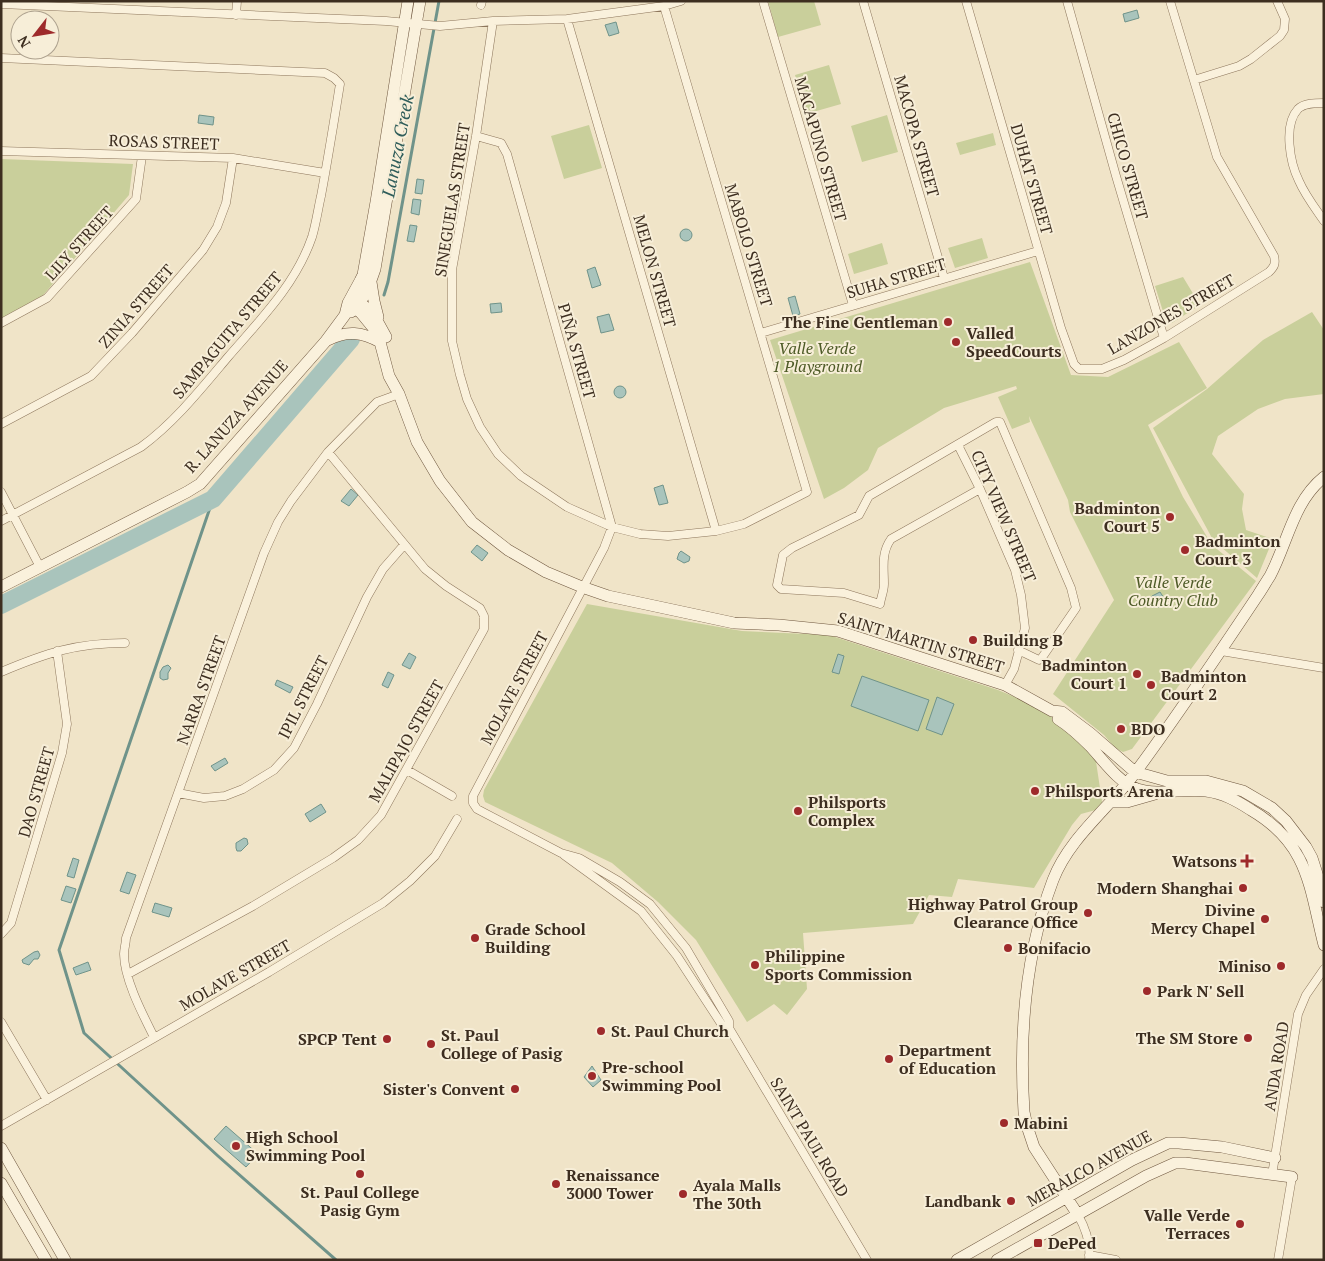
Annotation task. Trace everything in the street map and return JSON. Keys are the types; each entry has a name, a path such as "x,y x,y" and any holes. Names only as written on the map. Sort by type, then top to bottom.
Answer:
{"street":[{"path":"236,15 237,1"},
{"path":"382,328 374,304 371,282 380,244 411,24 408,1"},
{"path":"354,302 363,275 411,24 420,1"},
{"path":"1,4 386,21 440,26 493,21 568,19 664,6 681,1"},
{"name":"MACAPUNO STREET","path":"763,1 853,305"},
{"name":"MACOPA STREET","path":"863,1 944,278"},
{"name":"DUHAT STREET","path":"966,1 1038,251 1074,364"},
{"name":"CHICO STREET","path":"1068,1 1116,176 1164,338"},
{"path":"1170,1 1194,80 1239,66 1280,36 1284,30 1285,20 1277,1"},
{"name":"MABOLO STREET","path":"664,6 807,492"},
{"name":"MELON STREET","path":"568,19 716,531"},
{"name":"SINEGUELAS STREET","path":"493,21 476,136 452,270 452,341 467,399 480,427 498,454 521,476 567,507 612,527 640,534 668,536 716,531 744,524 807,492"},
{"name":"SAMPAGUITA STREET","path":"1,58 325,73 340,84 313,234 300,265 263,316 182,410 158,434 141,447 1,521"},
{"name":"LANZONES STREET","path":"1074,364 1079,369 1102,369 1124,360 1164,338 1274,267 1275,262 1270,250 1217,157 1194,80"},
{"path":"1324,102 1312,103 1298,108 1291,121 1290,138 1291,160 1298,180 1324,221"},
{"name":"PIÑA STREET","path":"476,136 501,143 507,154 612,527"},
{"name":"ROSAS STREET","path":"1,150 233,158 325,173"},
{"name":"LILY STREET","path":"1,323 47,298 136,199 142,156"},
{"name":"ZINIA STREET","path":"1,424 91,376 139,325 203,250 217,227 226,203 233,158"},
{"name":"SUHA STREET","path":"761,333 1038,251"},
{"path":"354,302 371,282"},
{"name":"R. LANUZA AVENUE","path":"1,587 200,484 325,342 354,302"},
{"name":"SAINT MARTIN STREET","path":"354,302 375,317 382,328 387,339 396,374 398,391"},
{"name":"SAINT MARTIN STREET","path":"354,302 371,324 380,342 389,376 398,391 417,442 428,463 472,522 508,550 546,572 582,588 649,606 734,623 838,631 1005,685 1052,711 1062,712 1135,772"},
{"path":"325,342 338,335 350,332 362,334 380,342"},
{"name":"NARRA STREET","path":"154,1037 137,1001 128,974 124,954 126,938 264,554 278,522 290,502 328,452 377,402 398,391"},
{"path":"980,489 891,539 886,546 883,556 884,587 880,604 844,593 781,589 777,585 783,555 858,514 870,496 996,422 1000,422 1071,588 1076,608 1044,656 1039,660 1018,650"},
{"name":"CITY VIEW STREET","path":"958,445 980,489 1015,570 1022,595 1025,628 1014,668 1005,685"},
{"name":"MALIPAJO STREET","path":"128,974 253,906 334,858 358,840 381,815 484,629 484,616 480,608 446,586 425,568 328,452"},
{"path":"1116,1260 1089,1257 1090,1246 1084,1226 1068,1197 1034,1147 1027,1126 1023,1098 1023,1019 1034,948 1042,912 1053,879 1065,856 1127,783 1198,686 1270,575 1299,507 1313,486 1324,477"},
{"path":"1,492 40,567"},
{"path":"582,588 604,548 612,527"},
{"name":"IPIL STREET","path":"178,793 204,798 225,796 243,789 274,770 294,748 371,590 383,569 404,545"},
{"name":"MOLAVE STREET","path":"473,803 473,796 582,588"},
{"path":"1,672 57,651 98,643 125,643"},
{"name":"DAO STREET","path":"1,934 11,923 62,753 67,724 57,651"},
{"path":"1221,651 1324,668"},
{"name":"SAINT MARTIN STREET","path":"1052,711 1057,718 1088,744 1127,783"},
{"path":"407,770 452,796"},
{"path":"1135,772 1167,781 1206,782 1243,791 1272,808 1286,821 1306,847 1312,858 1324,902"},
{"path":"1127,783 1138,789 1162,792 1206,791 1235,800 1267,819 1288,839 1310,881 1324,945"},
{"path":"1111,802 1127,802 1162,792"},
{"name":"SAINT PAUL ROAD","path":"473,803 477,808 561,853 641,911 677,956 722,1025 729,1028"},
{"name":"MOLAVE STREET","path":"1,1126 270,972 383,903 410,881 435,856 456,819"},
{"name":"SAINT PAUL ROAD","path":"561,853 580,858 650,904 686,948 729,1021 729,1028 867,1260"},
{"name":"ANDA ROAD","path":"1272,1175 1298,1014 1306,995 1324,969"},
{"path":"1,1022 47,1100"},
{"name":"MERALCO AVENUE","path":"957,1260 1136,1158 1168,1143 1222,1148 1275,1158"},
{"path":"1,1148 65,1260"},
{"path":"1136,1158 1146,1176"},
{"path":"989,1241 998,1259 1146,1176 1175,1163 1185,1163 1292,1177 1278,1260"},
{"path":"1,1183 46,1260"}],"green space":[{"path":"768,1 814,1 821,25 778,37"},
{"path":"829,65 841,104 806,114 795,75"},
{"path":"887,115 898,152 862,162 851,126"},
{"path":"589,125 602,168 564,179 551,136"},
{"path":"993,133 996,145 960,155 956,143"},
{"path":"1,159 133,164 129,195 39,300 1,320"},
{"path":"982,238 988,258 955,268 948,248"},
{"path":"882,243 888,264 854,274 848,254"},
{"path":"1030,262 1071,375 1108,377 1179,342 1207,388 1148,425 1183,497 1212,545 1256,581 1132,749 1123,752 1115,748 1104,735 1053,694 1114,600 1070,512 1068,500 1029,416 1030,422 1012,429 998,397 1017,389 1016,386 944,408 878,448 868,470 844,488 824,499 770,340"},
{"path":"1183,277 1200,305 1172,323 1166,321 1155,286"},
{"path":"1312,312 1324,330 1324,394 1285,399 1258,409 1218,436 1212,454 1244,494 1242,509 1246,530 1273,539 1257,578 1213,540 1153,428 1207,389 1263,340"},
{"name":"Philsports Complex","path":"587,604 742,631 829,635 998,690 1034,705 1057,720 1095,755 1103,808 1081,814 1072,825 1034,888 958,879 952,897 929,895 913,924 803,933 807,989 787,1015 774,1004 747,1022 696,940 658,902 612,863 485,802 484,790"}],"water":[{"path":"1137,10 1139,18 1125,22 1123,14"},
{"path":"616,22 619,33 609,36 605,25"},
{"path":"199,115 214,117 213,125 198,123"},
{"path":"417,179 424,180 422,194 415,193"},
{"path":"413,199 421,200 419,215 411,213"},
{"path":"410,225 417,226 414,242 407,241"},
{"path":"686,229 692,235 686,241 680,235"},
{"path":"595,267 601,285 592,288 587,270"},
{"path":"795,296 800,314 793,316 788,298"},
{"path":"501,303 502,312 491,313 490,304"},
{"path":"609,314 614,330 601,333 597,317"},
{"path":"620,386 626,392 620,398 614,392"},
{"path":"663,485 668,503 659,505 654,488"},
{"path":"351,489 358,495 349,506 341,501"},
{"path":"477,545 488,553 482,561 471,552"},
{"path":"681,551 690,557 689,561 684,563 677,559"},
{"path":"1160,592 1164,598 1159,607 1151,607 1148,601 1152,596"},
{"path":"409,653 416,657 410,669 402,665"},
{"path":"838,654 844,656 839,674 832,672"},
{"path":"168,665 171,668 168,673 168,679 163,680 160,678 160,672 163,667"},
{"path":"388,672 394,675 388,688 382,685"},
{"path":"862,676 929,700 918,731 851,706"},
{"path":"277,680 293,687 290,693 275,685"},
{"path":"937,697 954,704 942,735 926,729"},
{"path":"225,758 228,763 215,771 211,766"},
{"path":"321,804 326,812 310,822 305,814"},
{"path":"244,838 247,839 248,844 241,851 237,851 236,843"},
{"path":"73,858 79,860 74,878 67,876"},
{"path":"127,872 136,875 129,894 120,891"},
{"path":"66,886 76,889 71,903 61,900"},
{"path":"155,903 172,908 169,917 152,912"},
{"path":"38,951 40,955 38,959 34,959 29,965 23,963 22,960"},
{"path":"88,962 91,970 76,975 73,968"},
{"name":"Pre-school Swimming Pool","path":"592,1066 601,1080 593,1087 584,1077"},
{"name":"High School Swimming Pool","path":"226,1126 258,1154 246,1167 214,1139"}],"waterway":[{"name":"Lanuza Creek","path":"384,295 388,282 439,1"},
{"path":"1,605 213,499 351,339"},
{"path":"213,499 59,950 84,1033 218,1156 336,1260"}],"place":[{"name":"The Fine Gentleman","path":"948,322"},
{"name":"Valled SpeedCourts","path":"956,342"},
{"name":"Badminton Court 5","path":"1170,517"},
{"name":"Badminton Court 3","path":"1185,550"},
{"name":"Building B","path":"973,640"},
{"name":"Badminton Court 1","path":"1137,674"},
{"name":"Badminton Court 2","path":"1151,685"},
{"name":"BDO","path":"1121,729"},
{"name":"Philsports Arena","path":"1035,791"},
{"name":"Philsports Complex","path":"798,811"},
{"name":"Watsons","path":"1247,861"},
{"name":"Modern Shanghai","path":"1243,888"},
{"name":"Highway Patrol Group Clearance Office","path":"1088,913"},
{"name":"Divine Mercy Chapel","path":"1265,919"},
{"name":"Grade School Building","path":"475,938"},
{"name":"Bonifacio","path":"1008,948"},
{"name":"Philippine Sports Commission","path":"755,965"},
{"name":"Miniso","path":"1281,966"},
{"name":"Park N' Sell","path":"1147,991"},
{"name":"St. Paul Church","path":"601,1031"},
{"name":"The SM Store","path":"1248,1038"},
{"name":"SPCP Tent","path":"387,1039"},
{"name":"St. Paul College of Pasig","path":"431,1044"},
{"name":"Department of Education","path":"889,1059"},
{"name":"Pre-school Swimming Pool","path":"592,1076"},
{"name":"Sister's Convent","path":"515,1089"},
{"name":"Mabini","path":"1004,1123"},
{"name":"High School Swimming Pool","path":"236,1146"},
{"name":"St. Paul College Pasig Gym","path":"360,1174"},
{"name":"Renaissance 3000 Tower","path":"556,1184"},
{"name":"Ayala Malls The 30th","path":"683,1194"},
{"name":"Landbank","path":"1011,1201"},
{"name":"Valle Verde Terraces","path":"1240,1224"},
{"name":"DePed","path":"1038,1243"}],"park label":[{"name":"Valle Verde 1 Playground","path":"817,357"},
{"name":"Valle Verde Country Club","path":"1173,591"}]}
